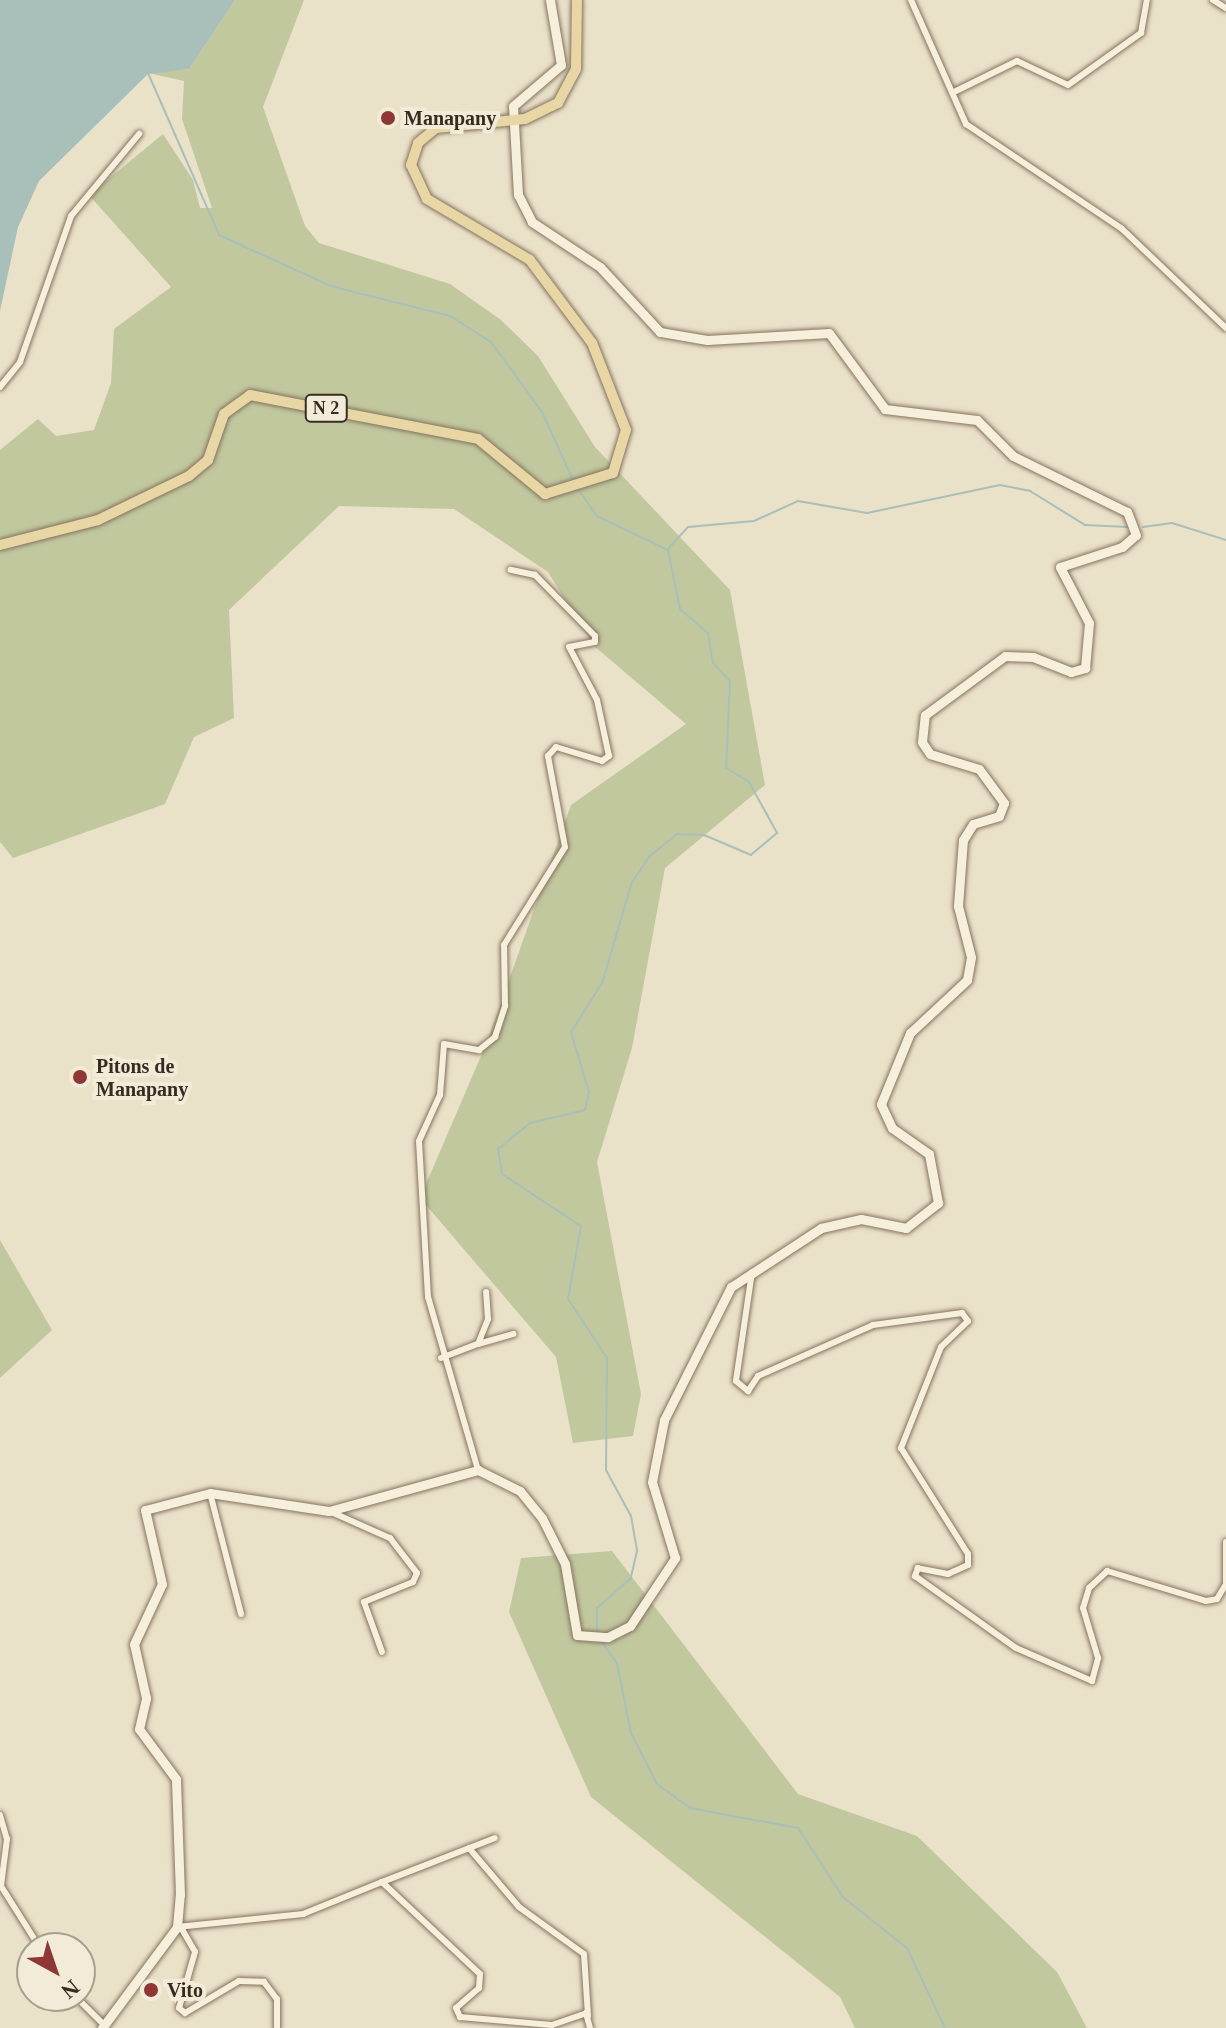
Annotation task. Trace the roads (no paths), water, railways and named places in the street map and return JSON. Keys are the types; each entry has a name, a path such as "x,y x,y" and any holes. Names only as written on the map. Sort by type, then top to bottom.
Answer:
{"main road":[{"path":"103,2026 178,1925 176,1779 139,1729 146,1698 134,1644 162,1584 145,1510 210,1493 329,1511 478,1470 520,1491 542,1518 565,1564 577,1635 586,1640 608,1637 645,1610 675,1558 652,1482 664,1420 726,1295 753,1268 830,1225 861,1219 906,1228 938,1203 929,1154 892,1128 881,1104 910,1033 967,980 971,957 958,906 963,840 973,824 1001,814 1004,803 979,769 930,754 923,721 933,703 1005,656 1033,657 1071,672 1085,668 1089,623 1060,567 1122,547 1137,526 1117,506 1006,451 977,420 891,413 829,333 707,340 654,328 600,267 526,216 518,195 513,120 516,98 561,65 550,0"},
{"name":"N 2","path":"0,545 98,520 189,476 208,460 224,414 250,395 478,439 500,450 535,489 557,494 609,475 621,464 626,430 592,343 530,260 427,199 412,174 415,149 431,131 513,120 546,112 569,89 577,0"}],"street":[{"path":"911,0 917,27 956,91 956,109 976,134 1121,228 1226,328"},
{"path":"956,91 1017,61 1068,85 1141,33 1147,0"},
{"path":"1213,0 1226,8"},
{"path":"0,387 20,362 65,226 139,134"},
{"path":"478,1470 441,1358 428,1297 419,1141 440,1095 444,1044 479,1050 495,1037 505,1006 504,945 565,847 548,756 556,747 602,761 609,756 597,700 569,647 595,642 595,636 535,575 511,570"},
{"path":"753,1268 736,1381 748,1391 758,1376 873,1325 962,1313 968,1321 941,1347 901,1448 968,1554 968,1565 948,1574 918,1568 915,1576 1016,1648 1092,1681 1098,1658 1083,1608 1089,1588 1107,1571 1206,1601 1217,1599 1226,1583 1226,1542"},
{"path":"478,1344 488,1319 486,1292"},
{"path":"441,1358 514,1334"},
{"path":"210,1493 241,1614"},
{"path":"329,1511 390,1538 415,1568 413,1582 364,1602 382,1652"},
{"path":"0,1815 7,1839 1,1886 30,1932"},
{"path":"277,2028 277,1999 264,1982 239,1981 185,2013 179,2008 195,1952 178,1925 303,1914 495,1838"},
{"path":"469,1848 519,1907 584,1954 590,2028"},
{"path":"382,1882 480,1974 479,1988 456,2008 460,2017 534,2026 588,2016"}],"water":[{"path":"0,0 235,0 189,69 148,74 39,181 18,227 0,311"}],"waterway":[{"path":"148,73 219,235 331,286 450,316 491,342 542,412 573,480"},
{"path":"669,548 688,527 754,521 798,501 867,513 1000,485 1030,491 1085,525 1128,527"},
{"path":"578,489 597,516 668,550 680,609 708,633 713,663 730,681 726,768 749,782 777,833 751,855 704,835 677,834 649,857 632,882 602,983 571,1032 589,1092 585,1110 530,1123 498,1149 502,1174 581,1226 568,1299 607,1358 606,1470 631,1516 637,1551 631,1578 597,1608 597,1631"},
{"path":"1143,527 1172,523 1226,540"},
{"path":"601,1641 617,1663 631,1733 657,1784 690,1808 798,1828 843,1897 907,1948 945,2028"}],"place":[{"name":"Manapany","path":"388,118"},
{"name":"Pitons de Manapany","path":"80,1077"},
{"name":"Vito","path":"151,1990"}]}
